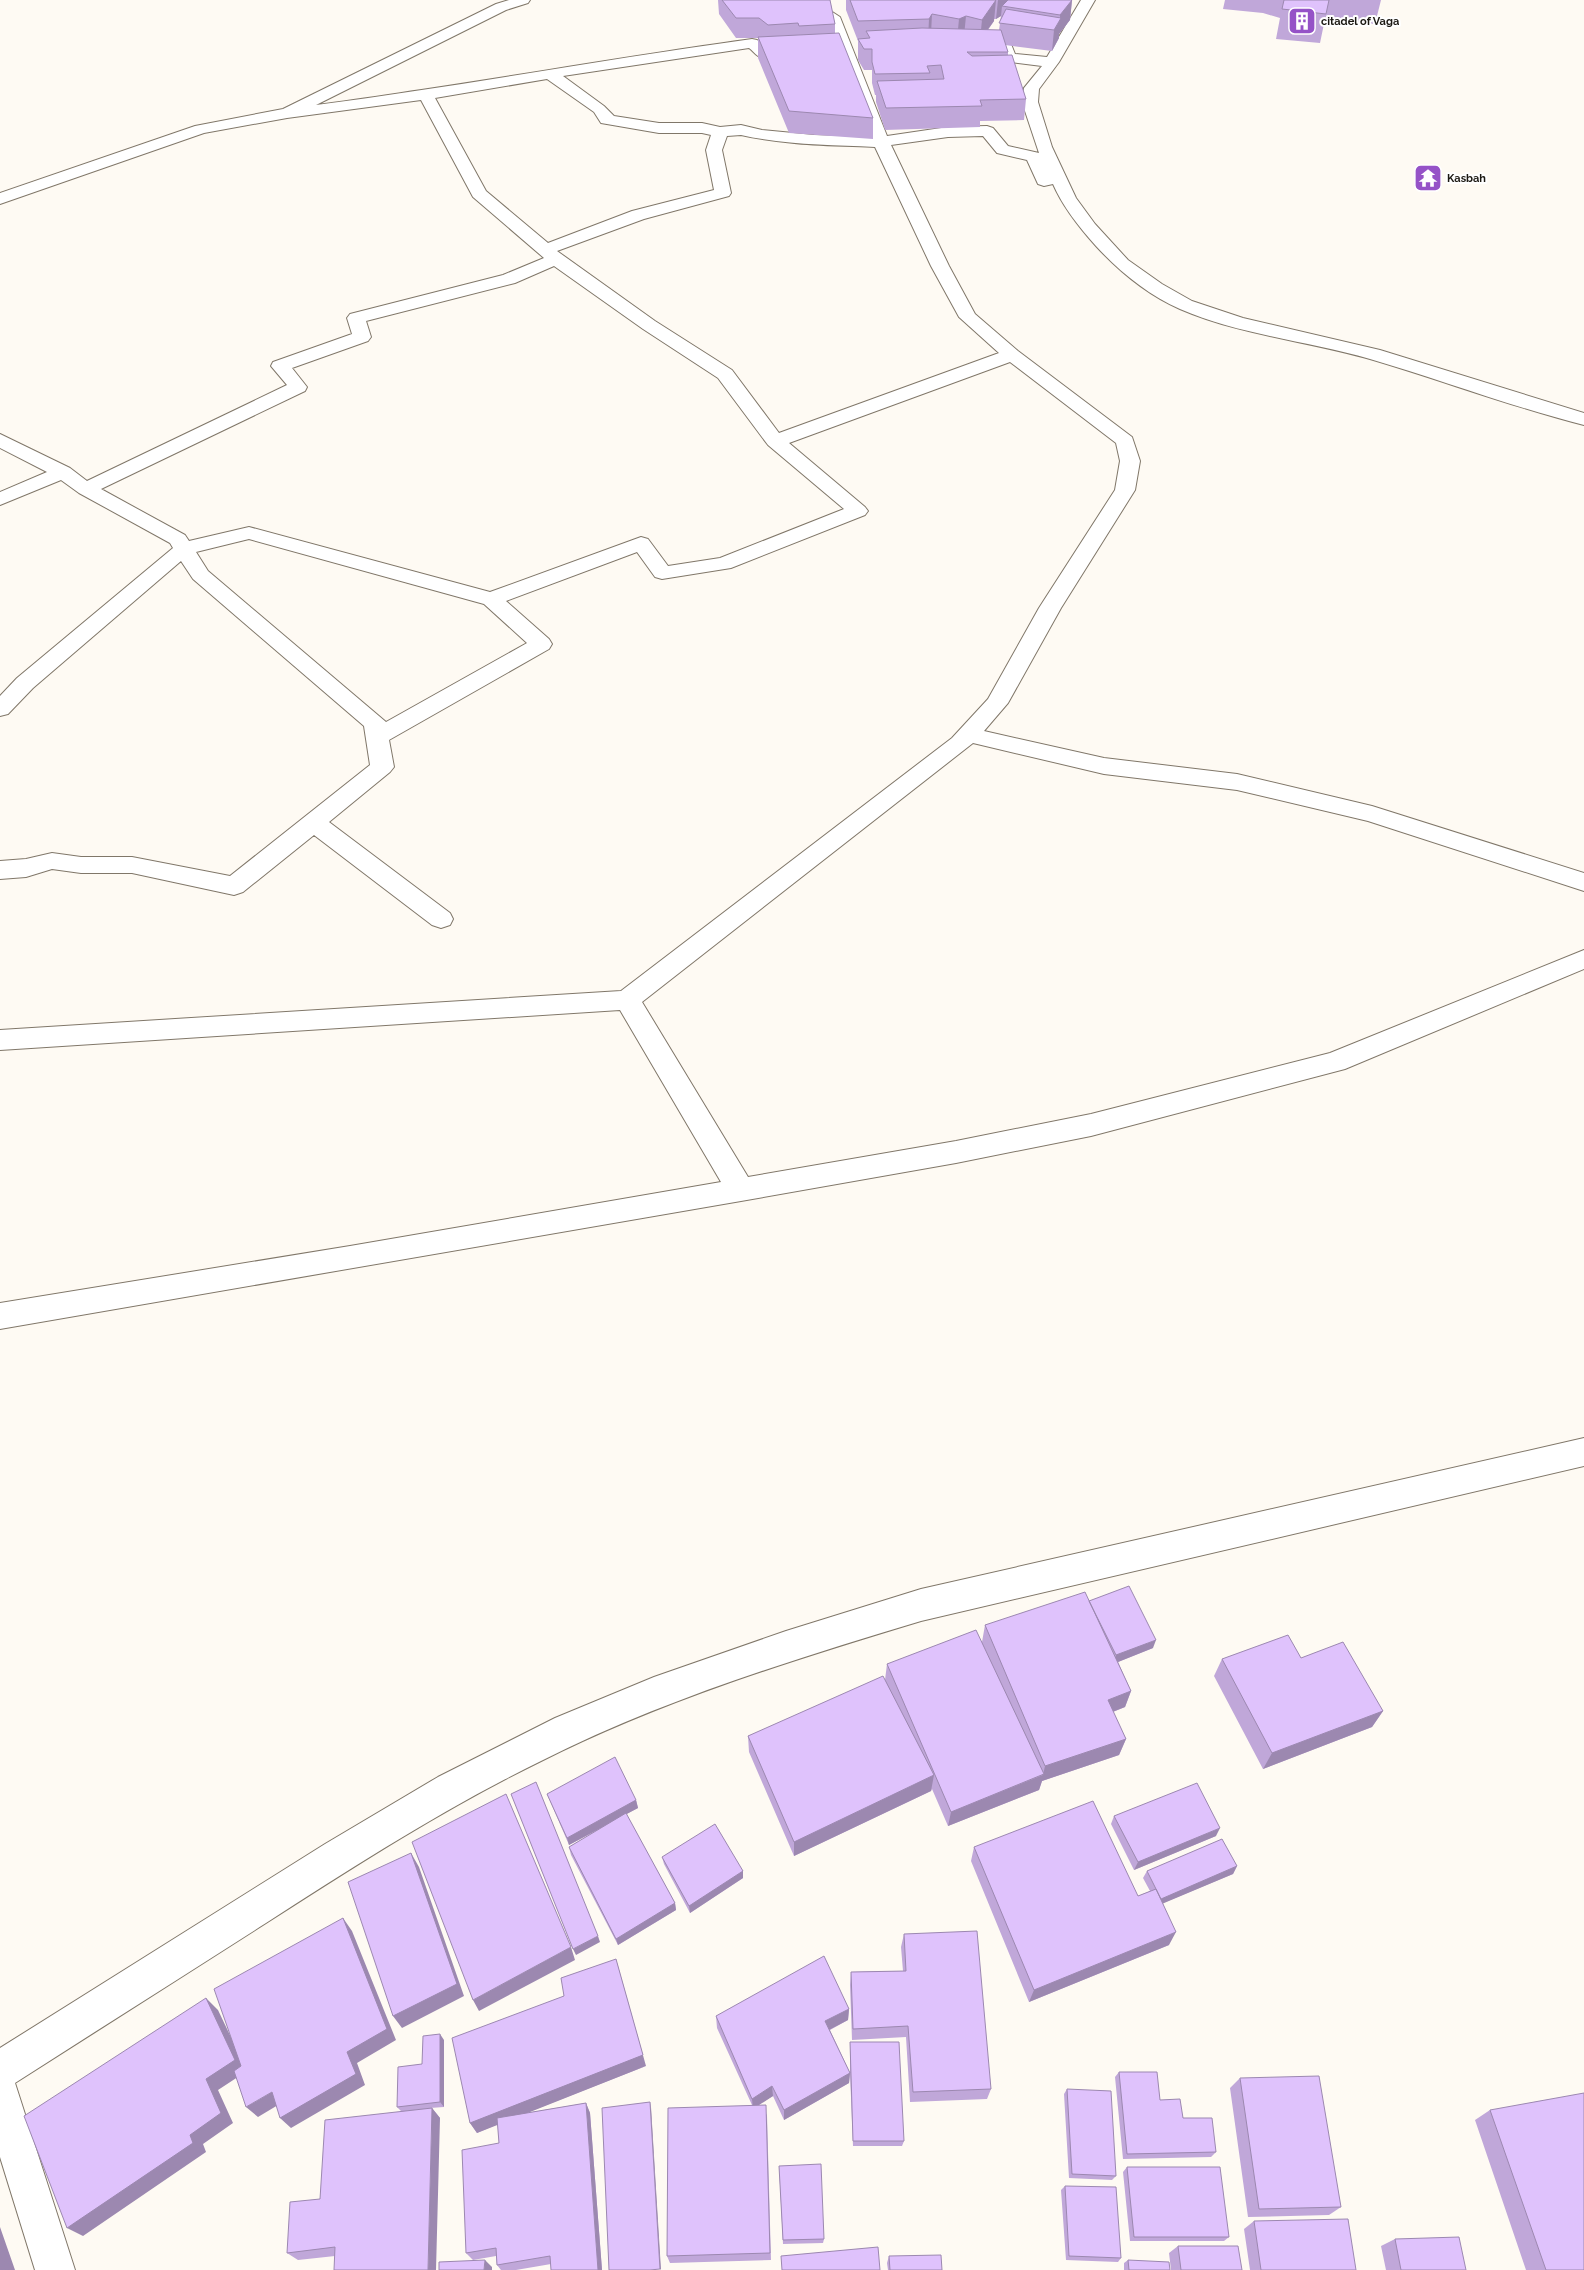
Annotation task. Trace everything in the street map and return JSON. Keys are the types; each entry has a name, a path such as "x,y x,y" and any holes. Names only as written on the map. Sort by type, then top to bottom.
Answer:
{"street":[{"path":"287,114 501,7 523,0"},
{"path":"0,1040 627,1000 969,735 997,703 1050,608 1125,490 1130,461 1125,440 1012,355 968,317 940,266 881,142 835,20 815,7 794,0"},
{"path":"1088,0 1071,18 1052,62 1044,76 1032,88 1030,102 1044,147 1068,199 1089,228 1122,264 1156,288 1186,305 1238,322 1374,354 1584,419"},
{"path":"0,199 202,129 287,114 426,95 623,61 752,44 764,54 810,51"},
{"path":"970,45 1006,47 1008,58 1052,62"},
{"path":"552,74 605,114 607,120 620,123 659,128 702,128 720,132 741,130 762,135 814,140 881,142 948,132 987,131 1003,150 1033,156 1044,180 1059,179"},
{"path":"426,95 479,194 551,255 649,325 725,374 775,441 858,510 724,564 662,573 641,543 492,599"},
{"path":"86,489 298,387 280,366 362,337 356,318 509,279 551,255 638,215 723,193 714,150 720,132"},
{"path":"775,441 1012,355"},
{"path":"0,440 63,472 86,489 178,539 200,575 375,723 382,767 234,886 132,865 81,865 52,861 26,868 0,870"},
{"path":"0,499 63,472"},
{"path":"0,709 25,683 185,548 249,533 492,599 541,644 377,737"},
{"path":"969,735 1104,766 1237,782 1372,814 1584,882"},
{"path":"313,822 441,919"},
{"path":"0,1316 741,1190 1022,1140 1091,1125 1336,1062 1584,959"},
{"path":"627,1000 741,1190"},
{"path":"0,2070 383,1828 463,1782 568,1730 714,1671 823,1634 921,1606 1584,1452"},
{"path":"0,2093 55,2270"}],"building":[{"path":"722,0 830,0 835,24 799,26 798,23 768,25 759,18 736,18"},
{"path":"850,0 996,0 982,20 966,16 959,19 932,14 929,19 858,21"},
{"path":"1008,0 1072,0 1060,15 1002,6"},
{"path":"1284,0 1329,0 1326,14 1282,9"},
{"path":"1006,9 1061,18 1054,30 999,23"},
{"path":"922,28 1001,30 1008,52 967,52 972,56 1012,55 1026,99 980,100 982,106 886,108 877,81 944,79 941,65 927,66 930,73 875,74 872,62 872,49 864,49 858,39 870,38 866,31"},
{"path":"839,33 873,118 789,111 758,37"},
{"path":"1129,1586 1156,1640 1116,1655 1089,1601"},
{"path":"1085,1592 1131,1691 1108,1700 1126,1739 1045,1766 985,1625"},
{"path":"976,1630 1044,1774 951,1812 887,1664"},
{"path":"1288,1635 1301,1658 1343,1642 1383,1711 1272,1753 1222,1659"},
{"path":"883,1676 934,1775 794,1842 748,1736"},
{"path":"615,1757 636,1800 567,1838 547,1794"},
{"path":"536,1782 598,1936 573,1949 511,1794"},
{"path":"1197,1783 1220,1828 1138,1862 1114,1816"},
{"path":"506,1794 571,1947 473,2000 412,1842"},
{"path":"1093,1801 1138,1896 1156,1889 1176,1932 1034,1990 974,1847"},
{"path":"626,1813 675,1903 616,1939 569,1847"},
{"path":"715,1824 743,1871 689,1906 662,1857"},
{"path":"1222,1839 1237,1866 1161,1899 1147,1871"},
{"path":"411,1853 457,1984 393,2016 348,1882"},
{"path":"343,1918 387,2029 347,2052 356,2074 280,2118 272,2092 246,2107 234,2071 241,2066 214,1989"},
{"path":"977,1931 991,2089 913,2092 908,2026 853,2029 851,1972 906,1971 904,1934"},
{"path":"824,1956 849,2009 825,2021 850,2073 784,2110 772,2086 752,2099 716,2016"},
{"path":"616,1959 643,2055 470,2123 452,2038 564,1996 561,1978"},
{"path":"206,1998 235,2060 206,2079 221,2113 190,2135 193,2143 67,2228 24,2116"},
{"path":"440,2034 440,2102 397,2107 398,2067 422,2064 423,2036"},
{"path":"850,2042 899,2042 904,2141 853,2141"},
{"path":"1119,2072 1157,2072 1160,2100 1180,2099 1183,2118 1212,2118 1216,2152 1127,2154"},
{"path":"1319,2076 1341,2207 1259,2209 1240,2078"},
{"path":"1067,2089 1111,2091 1116,2176 1072,2174"},
{"path":"1584,2093 1584,2270 1546,2270 1490,2110"},
{"path":"650,2102 660,2269 609,2270 602,2108"},
{"path":"586,2103 598,2270 551,2270 550,2256 497,2265 496,2248 466,2253 462,2150 499,2143 497,2118"},
{"path":"766,2105 770,2253 667,2256 668,2108"},
{"path":"432,2108 428,2270 334,2270 335,2247 287,2253 290,2202 320,2199 325,2120"},
{"path":"821,2164 824,2239 783,2240 779,2166"},
{"path":"1127,2167 1220,2167 1229,2237 1134,2237"},
{"path":"1065,2186 1116,2187 1121,2258 1069,2256"},
{"path":"1348,2219 1356,2270 1261,2270 1254,2221"},
{"path":"1459,2237 1466,2270 1401,2270 1395,2239"},
{"path":"1178,2246 1238,2246 1242,2270 1181,2270"},
{"path":"878,2247 880,2270 782,2270 781,2256"},
{"path":"941,2255 942,2270 890,2270 889,2256"},
{"path":"485,2260 484,2270 439,2270 439,2262"},
{"path":"1128,2260 1169,2262 1170,2270 1129,2270"}],"place":[{"name":"citadel of Vaga","path":"1302,21"},
{"name":"Kasbah","path":"1428,178"}]}
